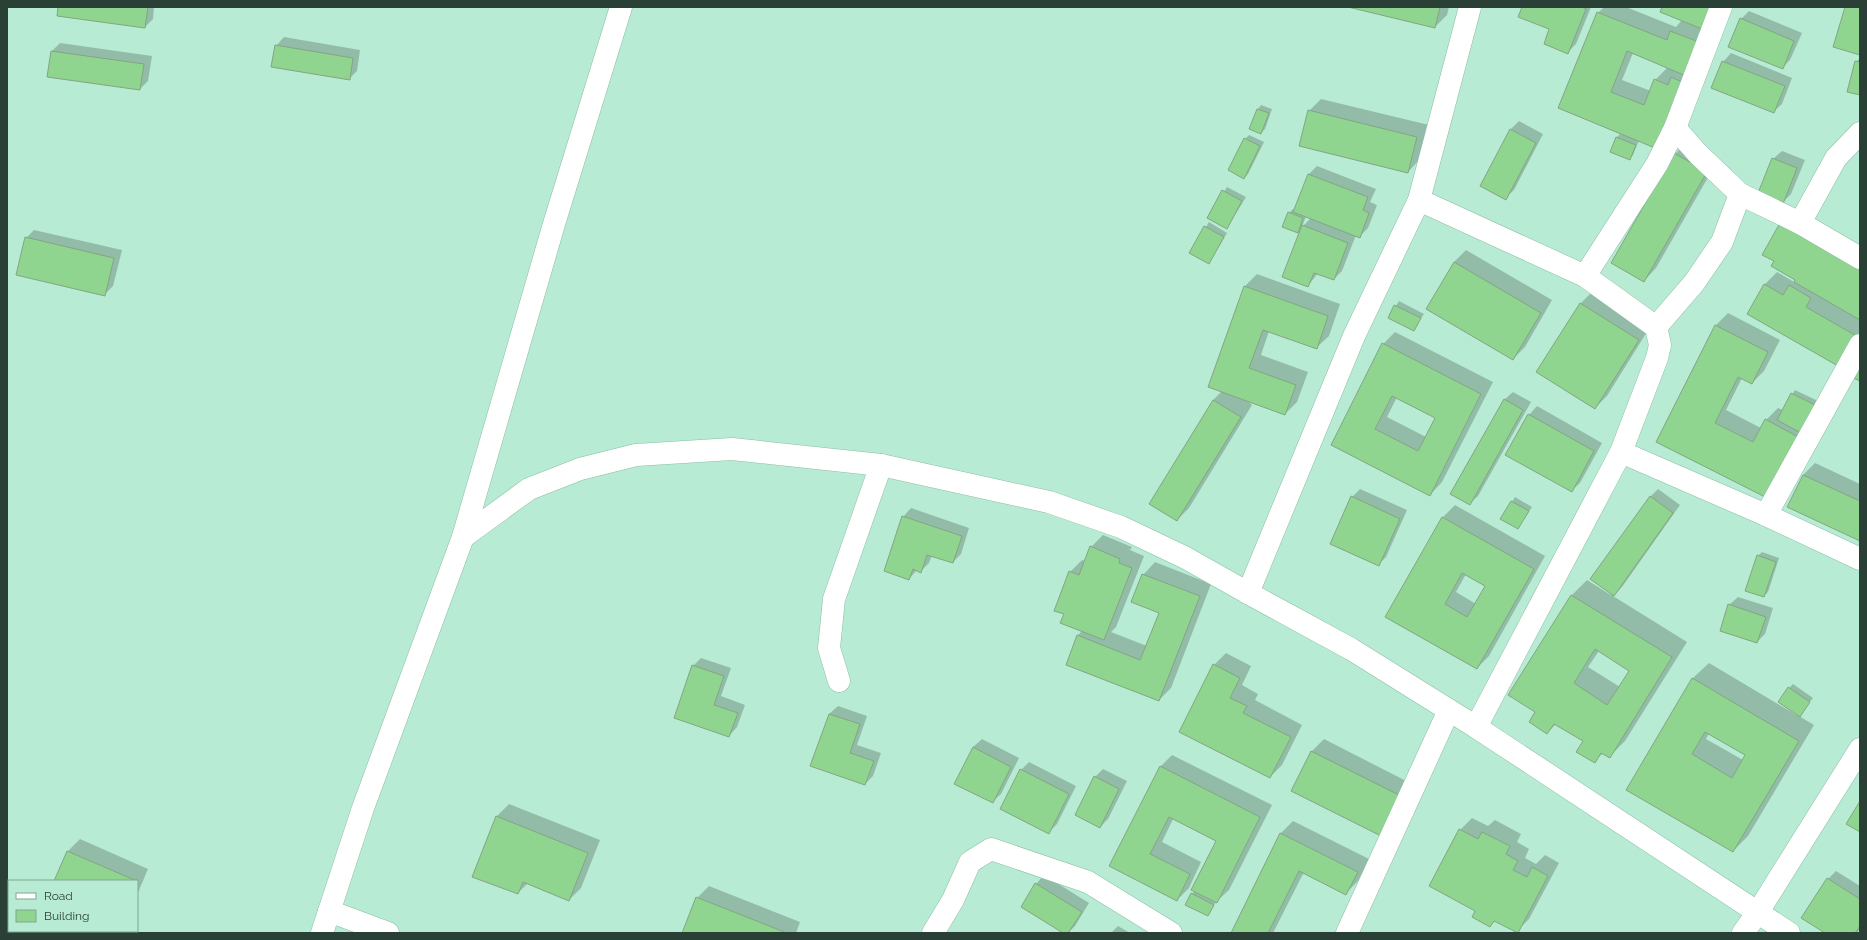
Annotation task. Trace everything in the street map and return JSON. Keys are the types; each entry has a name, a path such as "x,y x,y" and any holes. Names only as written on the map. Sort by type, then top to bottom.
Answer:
{"street":[{"path":"322,933 363,808 463,537 554,224 621,7"},
{"path":"1248,593 1354,336 1419,200 1470,7"},
{"path":"1584,276 1657,164 1675,128 1721,7"},
{"path":"1675,128 1698,154 1740,194 1800,223 1860,258"},
{"path":"1800,223 1836,158 1860,132"},
{"path":"1656,327 1694,283 1722,242 1740,194"},
{"path":"1419,200 1584,276 1656,327 1660,345 1657,358 1620,452 1476,727"},
{"path":"1766,515 1860,345"},
{"path":"463,537 529,489 580,469 636,455 732,449 881,464 1049,502 1121,528 1186,558 1351,649 1476,727 1789,933"},
{"path":"1620,452 1766,515 1860,559"},
{"path":"839,681 829,648 834,599 881,464"},
{"path":"1347,933 1449,710"},
{"path":"1743,933 1758,912 1860,749"},
{"path":"933,933 953,900 970,862 991,849 1088,882 1171,933"},
{"path":"329,911 388,933"}],"building":[{"path":"58,7 148,7 145,28 57,16"},
{"path":"1348,7 1440,7 1435,28"},
{"path":"1522,7 1582,7 1586,9 1568,54 1544,44 1549,29 1518,17"},
{"path":"1662,7 1711,7 1702,29 1660,12"},
{"path":"1845,7 1860,7 1860,55 1833,47"},
{"path":"1597,12 1667,40 1670,31 1699,42 1686,76 1627,51 1611,92 1644,105 1654,79 1668,85 1671,77 1682,82 1655,148 1558,108"},
{"path":"1740,18 1794,41 1783,69 1728,47"},
{"path":"275,45 353,58 350,80 271,67"},
{"path":"51,51 144,64 140,90 47,77"},
{"path":"1722,61 1785,86 1774,113 1711,88"},
{"path":"1855,61 1860,62 1860,95 1847,92"},
{"path":"1257,109 1269,113 1261,134 1249,129"},
{"path":"1308,110 1417,137 1408,173 1299,146"},
{"path":"1510,129 1536,143 1506,200 1480,186"},
{"path":"1616,137 1636,145 1630,160 1610,152"},
{"path":"1244,138 1260,146 1244,179 1228,170"},
{"path":"1674,153 1707,172 1644,282 1611,263"},
{"path":"1772,158 1797,168 1783,204 1758,193"},
{"path":"1308,174 1368,197 1363,210 1369,213 1360,238 1293,212"},
{"path":"1222,190 1242,201 1227,229 1207,218"},
{"path":"1288,212 1303,218 1298,233 1282,227"},
{"path":"1781,221 1860,266 1860,320 1794,282 1795,280 1771,266 1774,261 1762,255"},
{"path":"1302,225 1348,243 1334,280 1314,273 1308,287 1282,277"},
{"path":"1204,226 1224,237 1209,264 1189,253"},
{"path":"25,237 114,258 105,296 16,275"},
{"path":"1454,262 1541,313 1513,360 1426,309"},
{"path":"1764,284 1783,295 1789,285 1811,298 1806,307 1860,338 1845,370 1747,314"},
{"path":"1244,286 1328,316 1317,349 1263,330 1249,368 1296,385 1285,415 1208,387"},
{"path":"1580,303 1639,340 1595,409 1536,372"},
{"path":"1394,305 1421,318 1414,331 1388,318"},
{"path":"1715,325 1768,352 1752,384 1738,377 1715,423 1753,442 1765,419 1800,438 1769,499 1656,442"},
{"path":"1382,343 1481,394 1430,496 1331,445","holes":["1392,396 1435,418 1418,451 1375,429"]},
{"path":"1860,365 1860,381 1853,378"},
{"path":"1791,393 1815,405 1801,433 1777,420"},
{"path":"1504,399 1523,410 1470,505 1450,494"},
{"path":"1213,400 1241,417 1177,521 1149,504"},
{"path":"1528,414 1594,451 1572,492 1505,455"},
{"path":"1803,475 1860,501 1860,541 1787,507"},
{"path":"1351,496 1400,519 1379,566 1330,544"},
{"path":"1650,496 1673,513 1614,596 1590,579"},
{"path":"1511,501 1529,511 1518,529 1500,519"},
{"path":"902,516 962,536 953,563 927,555 921,573 913,569 909,580 884,571"},
{"path":"1442,517 1534,569 1477,669 1385,617","holes":["1462,573 1485,586 1467,617 1445,604"]},
{"path":"1090,546 1120,559 1119,563 1132,568 1104,640 1060,623 1064,614 1054,611 1069,571 1079,575"},
{"path":"1757,555 1776,562 1764,597 1745,591"},
{"path":"1142,574 1200,596 1159,701 1066,665 1077,635 1140,660 1159,613 1131,602"},
{"path":"1571,595 1672,657 1610,758 1601,753 1595,763 1576,752 1583,741 1554,724 1547,734 1529,722 1535,712 1508,695","holes":["1595,649 1629,671 1607,705 1574,683"]},
{"path":"1728,604 1766,617 1757,643 1720,631"},
{"path":"1213,664 1240,678 1230,698 1247,706 1243,713 1291,737 1270,778 1179,732"},
{"path":"692,665 724,676 714,705 738,713 729,737 674,718"},
{"path":"1692,678 1799,741 1733,852 1626,790","holes":["1705,732 1745,755 1732,778 1692,754"]},
{"path":"1788,687 1810,702 1800,717 1778,702"},
{"path":"829,714 860,724 850,753 874,761 865,785 810,766"},
{"path":"973,747 1011,767 993,803 954,784"},
{"path":"1311,751 1405,798 1385,838 1291,791"},
{"path":"1160,766 1260,817 1217,903 1191,890 1216,841 1169,817 1150,854 1190,874 1177,901 1109,866"},
{"path":"1020,769 1069,794 1049,834 1000,809"},
{"path":"1094,776 1119,789 1100,828 1075,815"},
{"path":"1860,801 1860,832 1846,824"},
{"path":"496,816 588,853 569,901 523,882 518,894 472,877"},
{"path":"1459,829 1478,839 1482,832 1510,846 1506,854 1518,861 1513,870 1527,877 1532,867 1548,876 1518,933 1494,921 1490,927 1472,917 1475,911 1429,886"},
{"path":"1280,833 1358,872 1346,895 1299,871 1268,933 1231,933"},
{"path":"67,851 135,880 54,880"},
{"path":"1827,878 1860,899 1860,926 1855,933 1825,933 1801,918"},
{"path":"1035,883 1082,912 1068,933 1063,933 1021,907"},
{"path":"1191,893 1214,905 1208,916 1185,905"},
{"path":"696,897 787,933 682,933"},
{"path":"32,932 60,932 60,933"},
{"path":"84,932 115,932 115,933"}]}
